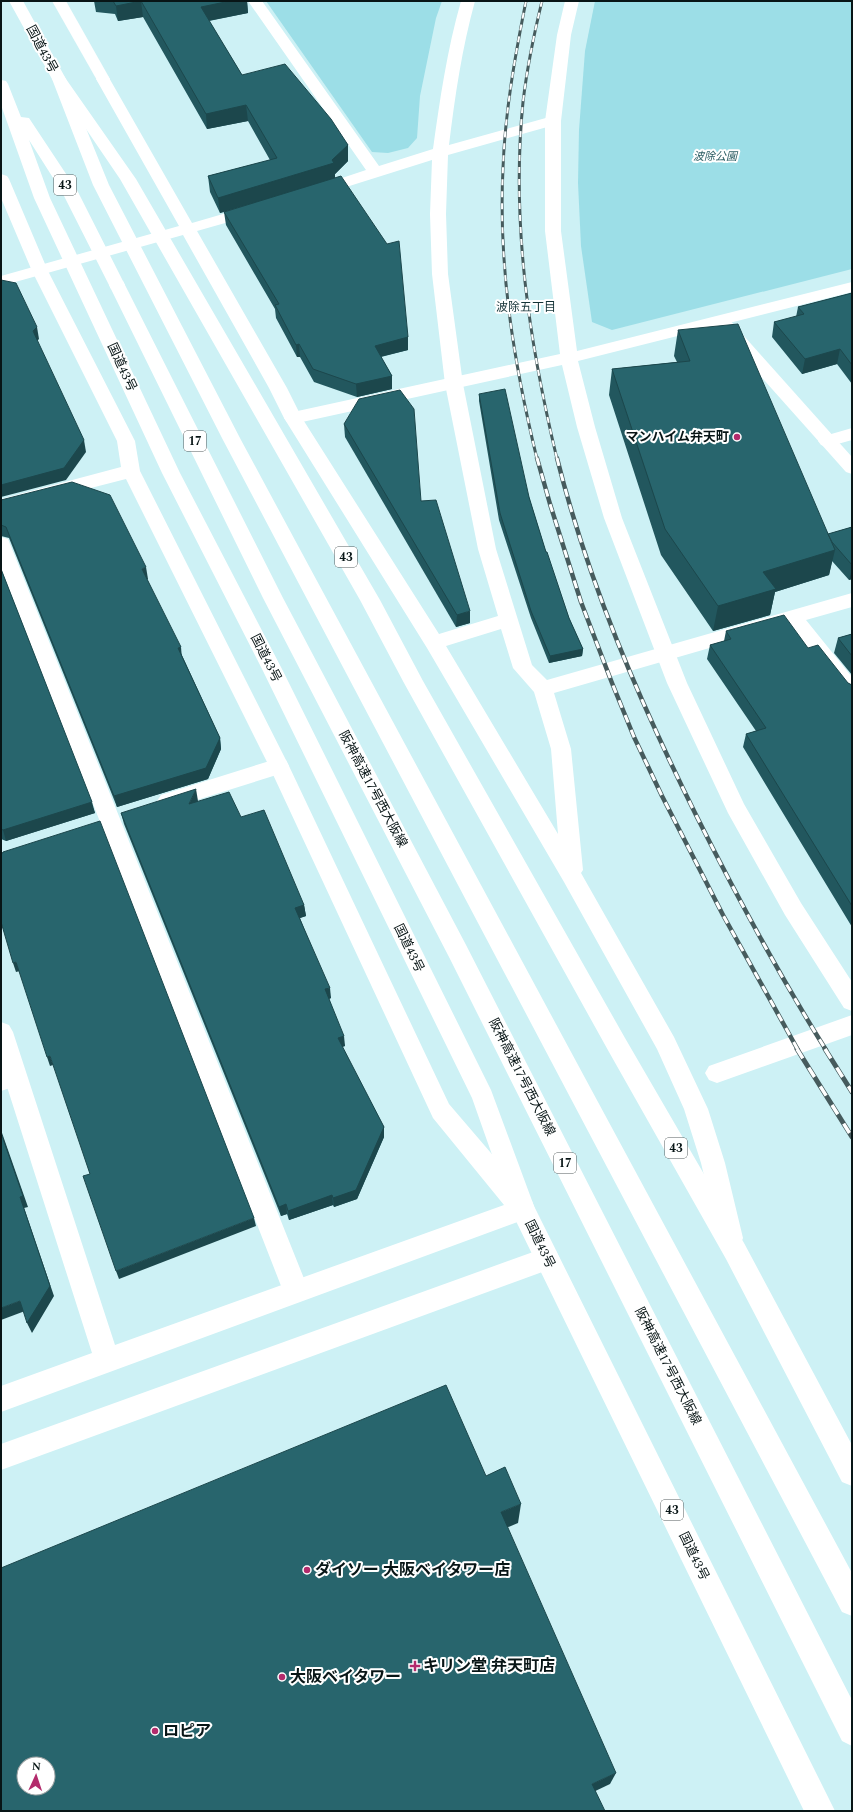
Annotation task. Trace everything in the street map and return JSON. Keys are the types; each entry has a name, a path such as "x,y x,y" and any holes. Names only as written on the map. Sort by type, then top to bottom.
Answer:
{"main road":[{"name":"国道43号","path":"16,1 59,79 131,186 370,600 414,683 617,1045 735,1251 852,1472"},
{"path":"59,1 278,388 293,418 434,643 572,876 666,1044 696,1109 713,1163 735,1251"},
{"path":"255,1 376,173"},
{"path":"468,1 459,33 449,84 440,152 438,214 440,274 454,384 488,548 523,668 543,689 561,749 572,876"},
{"path":"572,1 564,35 553,121 553,230 569,358 586,427 613,518 665,653 735,807 793,909 852,1001"},
{"name":"17","path":"59,79 101,185 232,440 852,1602"},
{"name":"国道43号","path":"3,87 42,198 171,473 273,671 483,1097 523,1209 820,1811"},
{"name":"43","path":"3,87 70,192 118,285"},
{"path":"307,194 440,152 553,121"},
{"path":"1,179 40,272 126,441 130,471 179,565 279,766 441,1112 523,1209 1,1399"},
{"path":"1,281 40,272 189,230 270,205"},
{"name":"阪神高速17号西大阪線","path":"118,285 274,598 457,950 852,1731"},
{"path":"293,418 569,358 852,288"},
{"path":"721,321 852,468"},
{"path":"827,441 852,434"},
{"path":"1,505 130,471"},
{"path":"1,544 118,817 296,1291"},
{"path":"543,689 852,600"},
{"path":"793,617 852,691"},
{"path":"434,643 508,620"},
{"path":"148,807 279,766"},
{"path":"88,826 118,817"},
{"path":"717,1074 852,1025"},
{"path":"1,1032 8,1079 107,1360"},
{"path":"1,1457 547,1259"}],"green space":[{"path":"266,1 442,1 436,18 420,96 417,138 408,148 388,153 372,152"},
{"name":"波除公園","path":"595,1 852,1 852,269 612,330 592,322 581,246 578,183 579,130 585,51"}],"building":[{"path":"113,1 141,1 116,6"},
{"path":"141,1 230,1 201,7 242,75 285,64 331,119 348,145 332,160 334,163 218,198 208,176 277,158 246,105 206,114"},
{"path":"341,176 387,244 399,241 408,337 375,346 392,376 356,384 313,369 299,344 296,345 275,305 279,304 224,212"},
{"path":"1,280 16,283 37,327 33,331 84,440 64,468 1,485"},
{"path":"852,293 852,365 840,349 805,359 774,322 804,314 798,307"},
{"path":"738,324 835,550 763,572 776,589 718,606 665,529 612,369 690,361 678,330"},
{"path":"505,389 529,497 569,618 583,649 550,656 531,611 500,513 479,394"},
{"path":"400,390 414,409 421,501 436,500 470,611 457,615 344,424 359,399"},
{"path":"72,482 110,495 146,567 142,569 181,647 178,648 220,738 206,768 114,796 6,527 1,525 1,500"},
{"path":"852,527 852,565 832,542 828,534"},
{"path":"1,569 92,802 3,830 1,829"},
{"path":"784,615 808,648 818,645 848,683 852,685 852,906 746,734 766,728 710,645 731,639 726,631"},
{"path":"852,634 852,656 838,638"},
{"path":"196,789 189,804 229,792 241,817 264,810 304,905 295,908 330,988 325,989 344,1036 338,1038 384,1127 356,1190 333,1198 332,1195 288,1211 286,1204 279,1207 121,813"},
{"path":"100,821 254,1218 116,1271 83,1176 90,1174 50,1056 47,1057 16,962 13,963 1,922 1,855 3,852"},
{"path":"1,1133 23,1196 20,1197 50,1286 27,1323 20,1301 1,1308"},
{"name":"大阪ベイタワー","path":"446,1385 486,1476 505,1467 521,1504 501,1512 616,1773 592,1784 605,1811 1,1811 1,1568"}],"railway":[{"path":"526,1 514,63 508,105 504,147 502,205 505,279 521,387 537,459"},
{"path":"542,1 531,51 523,102 519,192 525,282 531,326 538,371 557,459"},
{"path":"537,458 581,602 634,737 662,796 723,915 798,1050"},
{"path":"557,458 584,550 635,684 675,772 726,875 774,963 826,1050"},
{"path":"797,1049 852,1137"},
{"path":"825,1049 852,1092"}],"place":[{"name":"マンハイム弁天町","path":"737,437"},
{"name":"ダイソー 大阪ベイタワー店","path":"307,1570"},
{"name":"キリン堂 弁天町店","path":"415,1666"},
{"name":"大阪ベイタワー","path":"282,1677"},
{"name":"ロピア","path":"155,1731"}],"district":[{"name":"波除五丁目","path":"526,307"}]}
